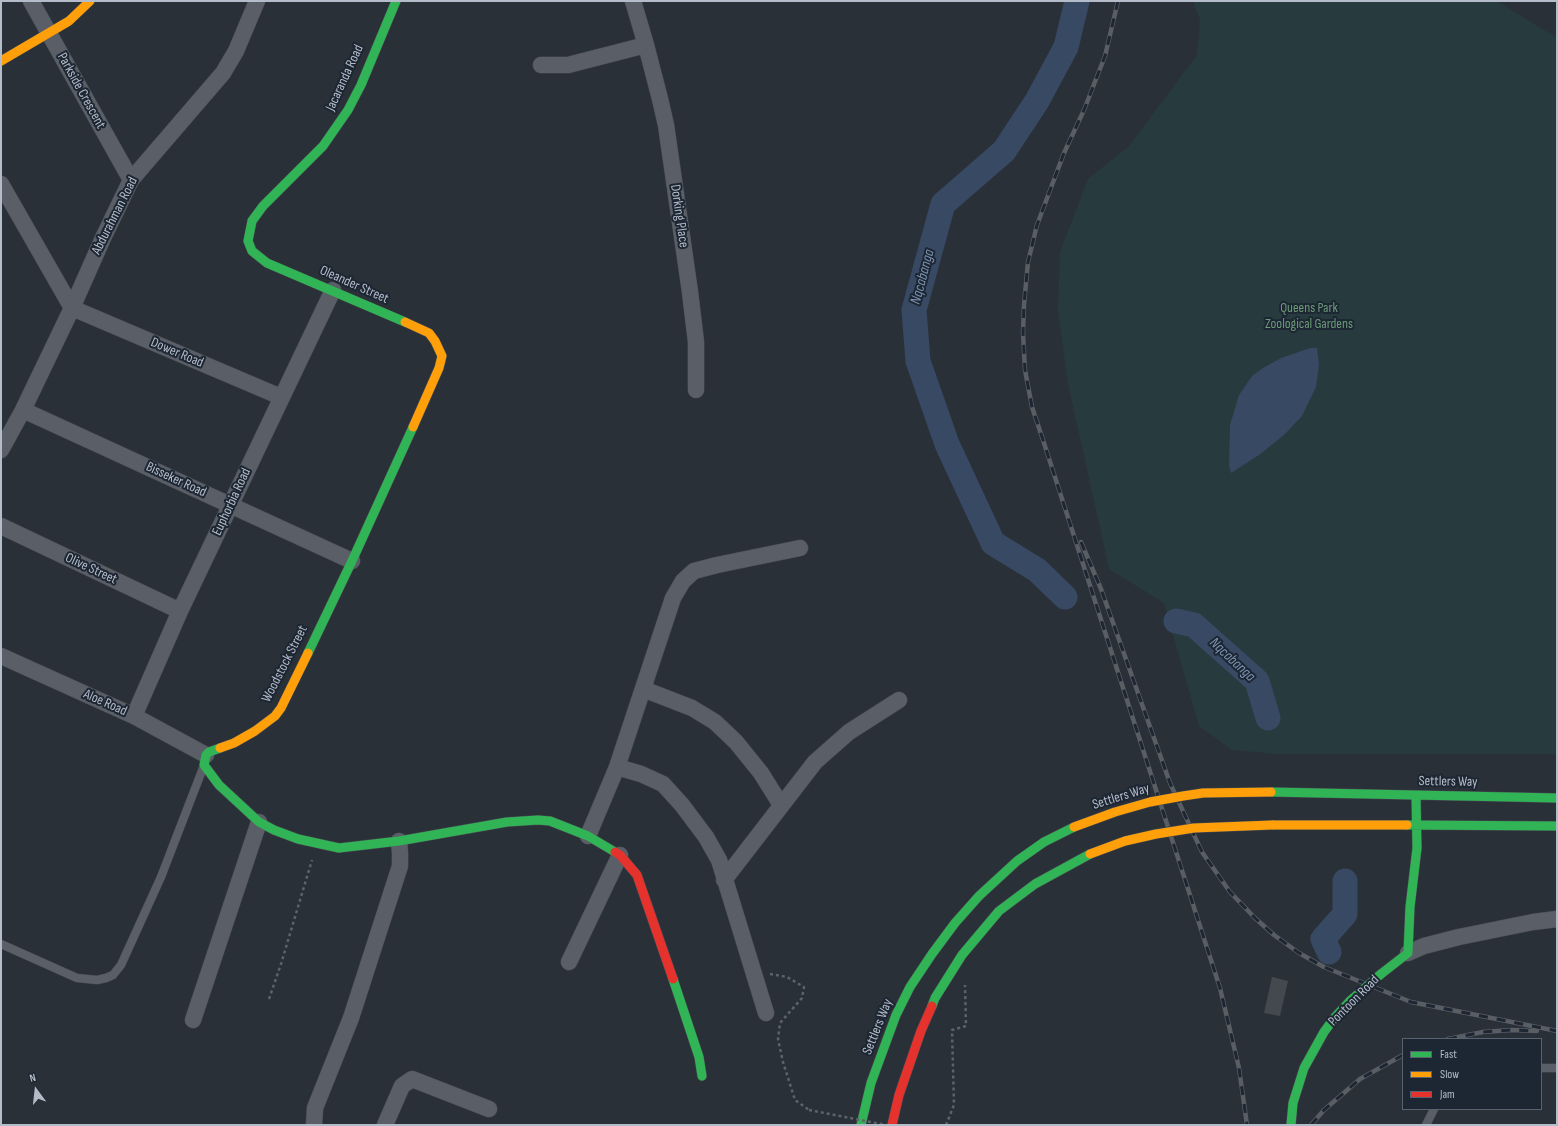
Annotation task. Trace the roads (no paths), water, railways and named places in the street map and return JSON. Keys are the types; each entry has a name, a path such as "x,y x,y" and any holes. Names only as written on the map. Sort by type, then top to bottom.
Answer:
{"street":[{"name":"Parkside Crescent","path":"31,1 131,180"},
{"path":"1,61 69,21 90,1"},
{"name":"Abdurahman Road","path":"2,444 23,410 131,180 223,73 236,51 257,1"},
{"name":"Jacaranda Road","path":"249,233 252,221 263,206 323,146 348,110 361,85 396,1"},
{"name":"Dorking Place","path":"633,1 646,45 666,125 696,342 696,390"},
{"path":"541,65 568,65 646,45"},
{"path":"1,184 72,308"},
{"name":"Oleander Street","path":"249,233 248,241 252,251 266,263 332,290 429,333 435,341 442,356 439,368"},
{"name":"Euphorbia Road","path":"134,716 180,612 332,290"},
{"name":"Dower Road","path":"72,308 281,397"},
{"name":"Woodstock Street","path":"205,760 209,752 234,743 255,732 281,708 352,560 439,368"},
{"name":"Bisseker Road","path":"23,410 352,560"},
{"name":"Olive Street","path":"1,526 180,612"},
{"path":"588,836 617,767 673,598 683,581 694,571 800,548"},
{"name":"Aloe Road","path":"1,656 134,716 205,760"},
{"path":"643,689 692,708 715,722 736,742 761,773 781,805"},
{"path":"724,880 815,762 849,732 899,700"},
{"path":"205,760 219,785 259,822 274,830 316,844 339,848 399,841 455,830 533,820 550,821 588,836 609,847 620,855 637,876 641,884 659,932 699,1057 702,1076"},
{"path":"617,767 641,774 663,784 682,805 706,837 719,860 766,1013"},
{"name":"Settlers Way","path":"861,1125 871,1084 882,1050 896,1015 910,987 937,948 955,923 979,896 1006,871 1044,842 1074,827 1115,812 1150,802 1203,793 1270,792 1557,798"},
{"path":"1408,953 1408,931 1417,848 1418,825 1416,796"},
{"path":"193,1020 259,822"},
{"path":"892,1125 899,1095 921,1031 935,998 962,955 999,911 1035,884 1090,854 1125,841 1194,828 1272,825 1557,826"},
{"path":"314,1125 315,1108 351,1018 400,866 399,841"},
{"path":"569,962 620,855"},
{"name":"Pontoon Road","path":"1291,1125 1293,1103 1304,1068 1324,1032 1335,1017 1350,1001 1408,953 1424,946 1459,937 1557,919"},
{"path":"386,1125 402,1086 412,1079 489,1109"}],"lane":[{"path":"1,944 77,978 97,980 113,975 121,965 160,877 205,760"},
{"path":"1542,1068 1557,1068"},
{"path":"1426,1125 1434,1110"}],"water":[{"path":"1310,348 1317,348 1319,365 1316,387 1302,416 1284,435 1259,455 1231,473 1229,465 1230,425 1239,395 1252,376 1263,368 1281,358"}],"waterway":[{"name":"Nqcabanga","path":"1065,597 1037,570 993,543 947,444 918,361 914,310 943,204 1004,151 1037,101 1066,47 1077,1"},
{"name":"Nqcabanga","path":"1176,621 1194,625 1257,681 1268,718"},
{"name":"Nqcabanga","path":"1329,952 1323,939 1345,914 1345,881"}],"railway":[{"path":"1118,1 1105,56 1084,110 1064,153 1037,225 1028,262 1024,305 1023,333 1025,370 1032,407 1220,988 1239,1068 1247,1125"},
{"path":"1081,542 1101,589 1170,783 1202,852 1230,892 1255,918 1274,935 1299,953 1324,967 1411,1002 1557,1031"},
{"path":"1453,1038 1483,1032 1511,1030 1537,1031"},
{"path":"1311,1125 1324,1110 1360,1079 1402,1056"}],"park label":[{"name":"Queens Park Zoological Gardens","path":"1309,316"}]}
